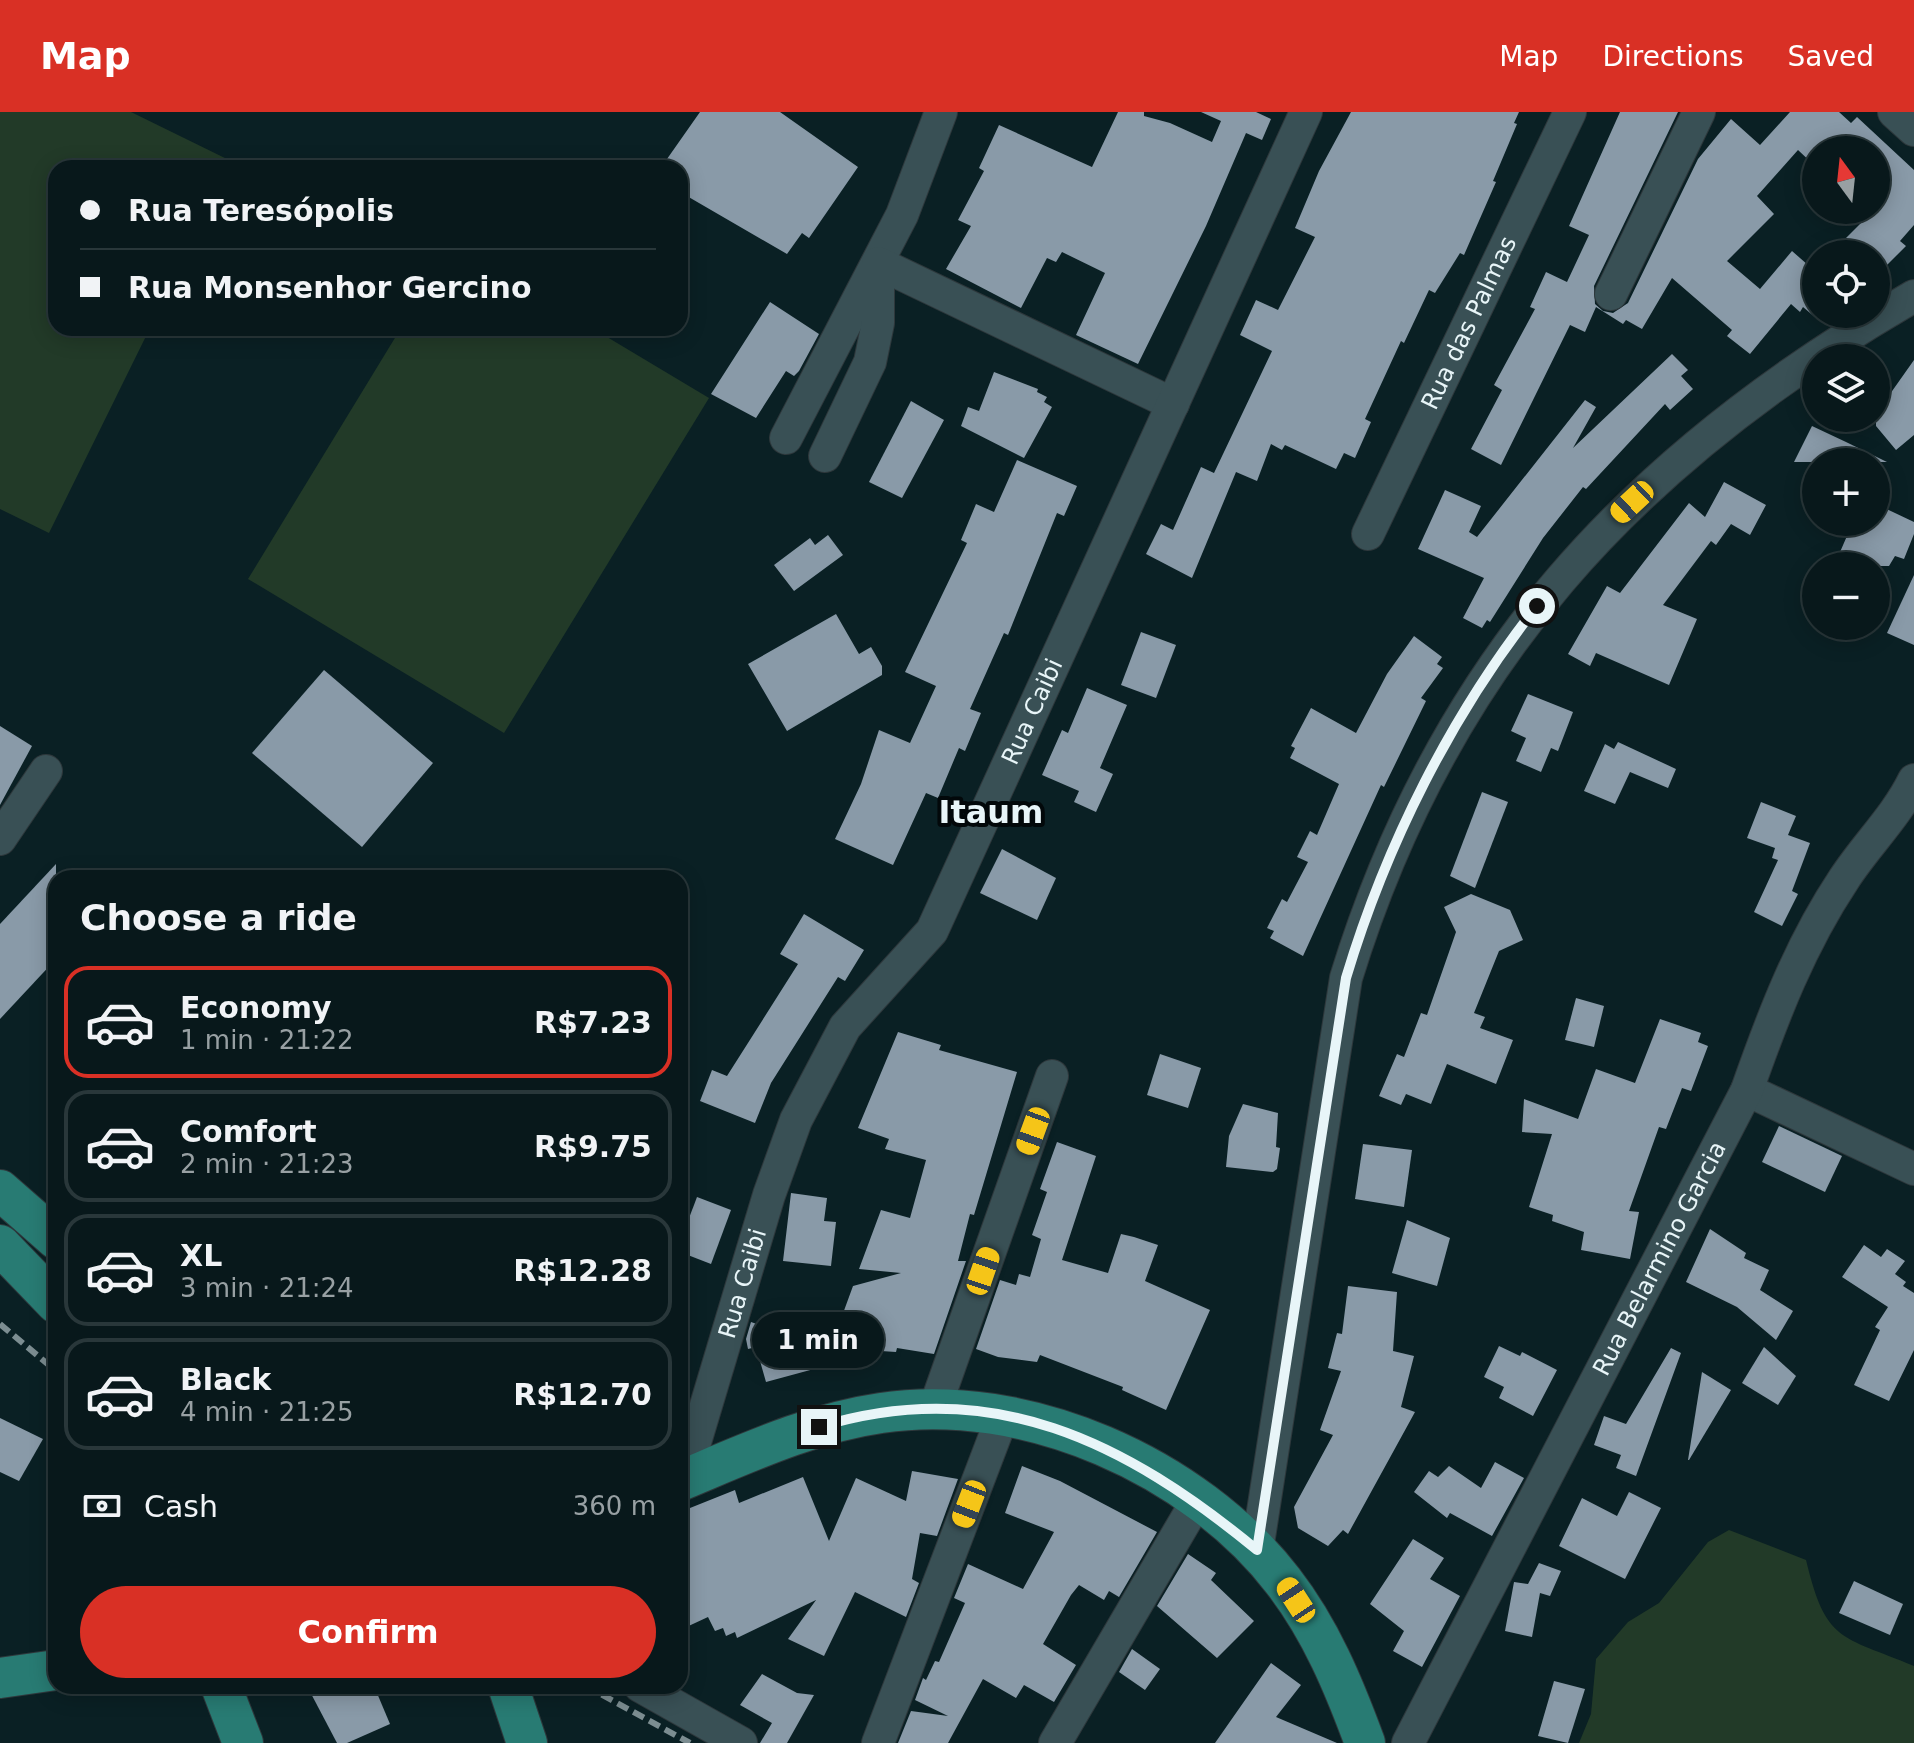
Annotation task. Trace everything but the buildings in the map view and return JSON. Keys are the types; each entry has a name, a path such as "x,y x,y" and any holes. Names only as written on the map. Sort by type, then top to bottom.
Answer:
{"main road":[{"path":"0,1190 48,1232"},
{"path":"0,1245 48,1295"},
{"path":"688,1478 840,1420 883,1412 934,1410 1003,1415 1077,1434 1119,1453 1197,1501 1257,1550 1284,1582 1322,1640 1365,1743"},
{"path":"0,1678 48,1671"},
{"path":"224,1694 243,1743"},
{"path":"511,1694 527,1743"}],"street":[{"path":"786,438 878,263 925,162 941,112"},
{"name":"Rua Caibi","path":"688,1460 769,1195 796,1120 845,1027 932,931 1306,112"},
{"name":"Rua das Palmas","path":"1368,534 1570,112"},
{"path":"1611,294 1699,112"},
{"path":"1894,112 1914,130"},
{"path":"878,263 1173,404"},
{"path":"825,456 870,362 878,323 878,263"},
{"path":"1257,1550 1346,978 1365,917 1407,820 1457,724 1507,645 1612,520 1670,466 1750,402 1914,296"},
{"path":"0,839 46,771"},
{"name":"Rua Belarmino Garcia","path":"1409,1742 1747,1090 1776,1006 1806,943 1845,878 1911,792"},
{"path":"934,1410 1052,1076"},
{"path":"1747,1090 1914,1169"},
{"path":"878,1743 1003,1415"},
{"path":"1055,1743 1197,1501"},
{"path":"654,1694 741,1743"}],"green space":[{"path":"0,112 131,112 229,160 48,160 48,336 146,336 49,533 0,509"},
{"path":"396,336 605,336 709,398 504,733 248,579"},
{"path":"1729,1530 1806,1560 1813,1587 1829,1622 1853,1641 1914,1666 1914,1743 1579,1743 1591,1714 1596,1659 1628,1622 1659,1603 1708,1542"}],"railway":[{"path":"0,1324 48,1364"},
{"path":"601,1694 690,1743"}],"district":[{"name":"Itaum","path":"991,812"}],"route":[{"path":"819,1427 883,1412 934,1410 1003,1415 1044,1424 1077,1434 1158,1475 1197,1501 1257,1550 1331,1058 1346,978 1365,917 1399,834 1457,724 1507,645 1537,606"}]}
